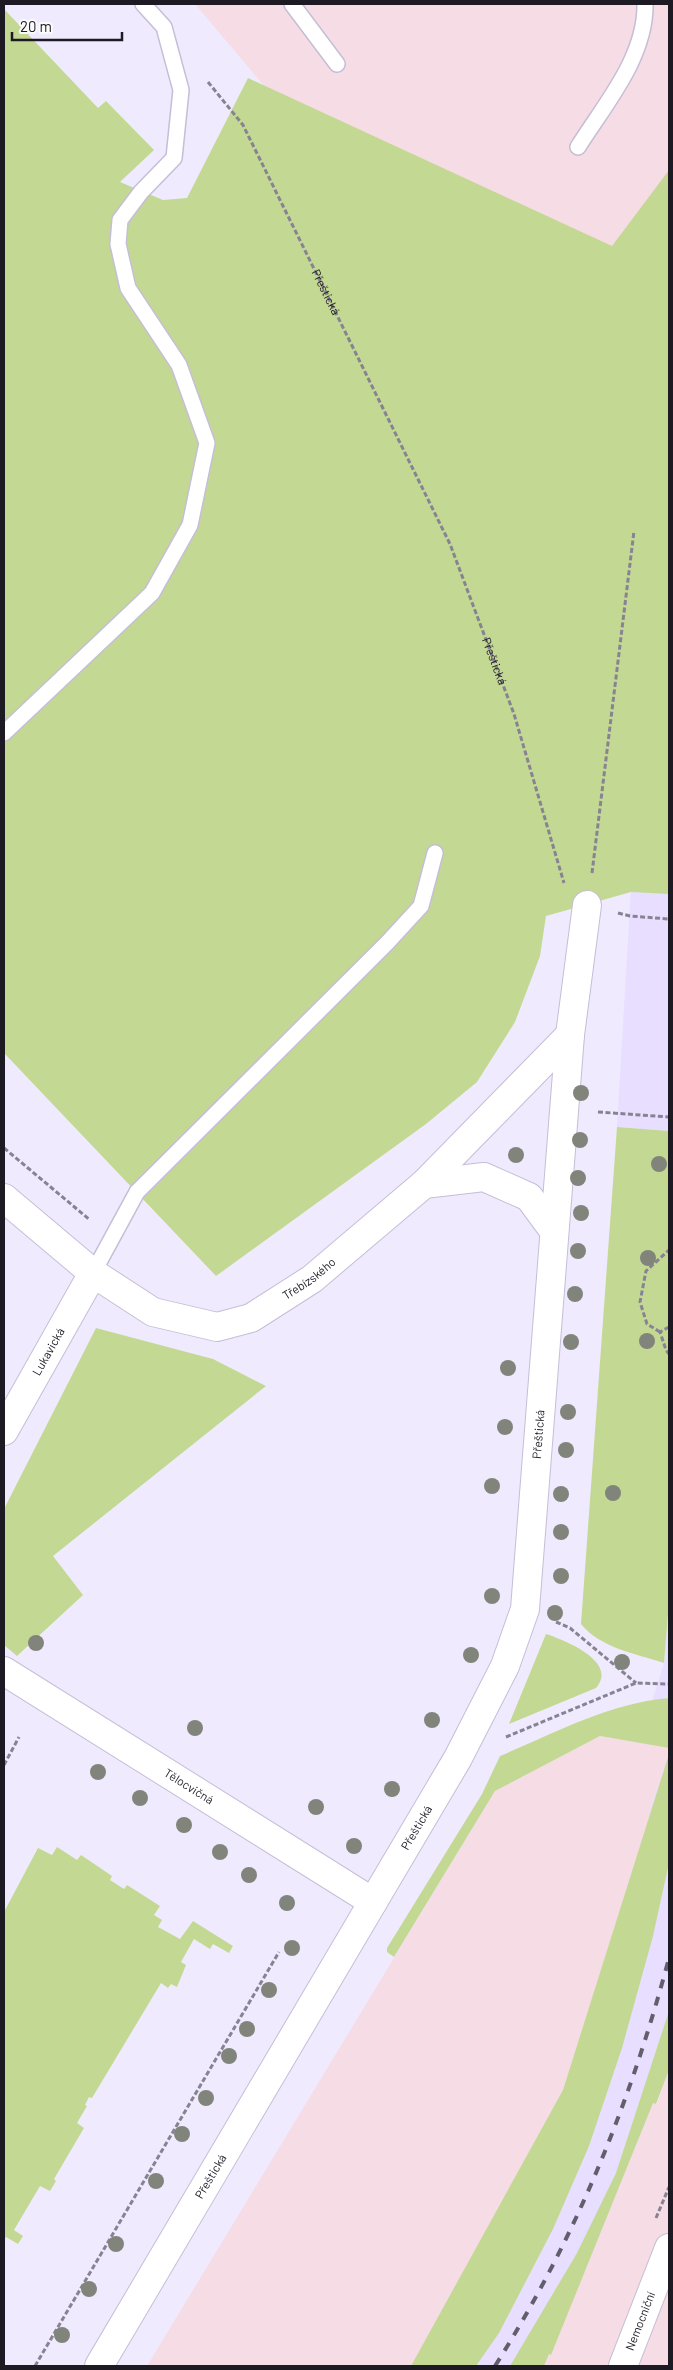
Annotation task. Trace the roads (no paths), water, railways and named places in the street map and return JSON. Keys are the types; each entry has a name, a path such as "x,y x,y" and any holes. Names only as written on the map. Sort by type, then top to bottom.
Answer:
{"street":[{"name":"Přeštická","path":"99,2366 347,1950 372,1902 458,1758 506,1666 526,1609 570,1035 587,906"},
{"name":"Třebízského","path":"4,1198 93,1273 153,1312 217,1327 251,1318 312,1279 424,1184 570,1035"},
{"path":"424,1184 484,1177 529,1198 554,1231"},
{"name":"Lukavická","path":"4,1431 93,1273"},
{"name":"Tělocvičná","path":"4,1671 372,1902"},
{"name":"Nemocniční","path":"623,2366 669,2248"}],"lane":[{"path":"4,733 152,593 190,525 207,443 178,364 128,288 118,244 120,220 141,192 174,158 181,90 164,27 143,4"},
{"path":"292,4 337,64"},
{"path":"578,147 629,67 645,19 644,4"},
{"path":"93,1273 137,1192 387,943 421,906 435,854"}],"railway":[{"path":"495,2366 551,2269 598,2169 637,2065 669,1958"}]}
